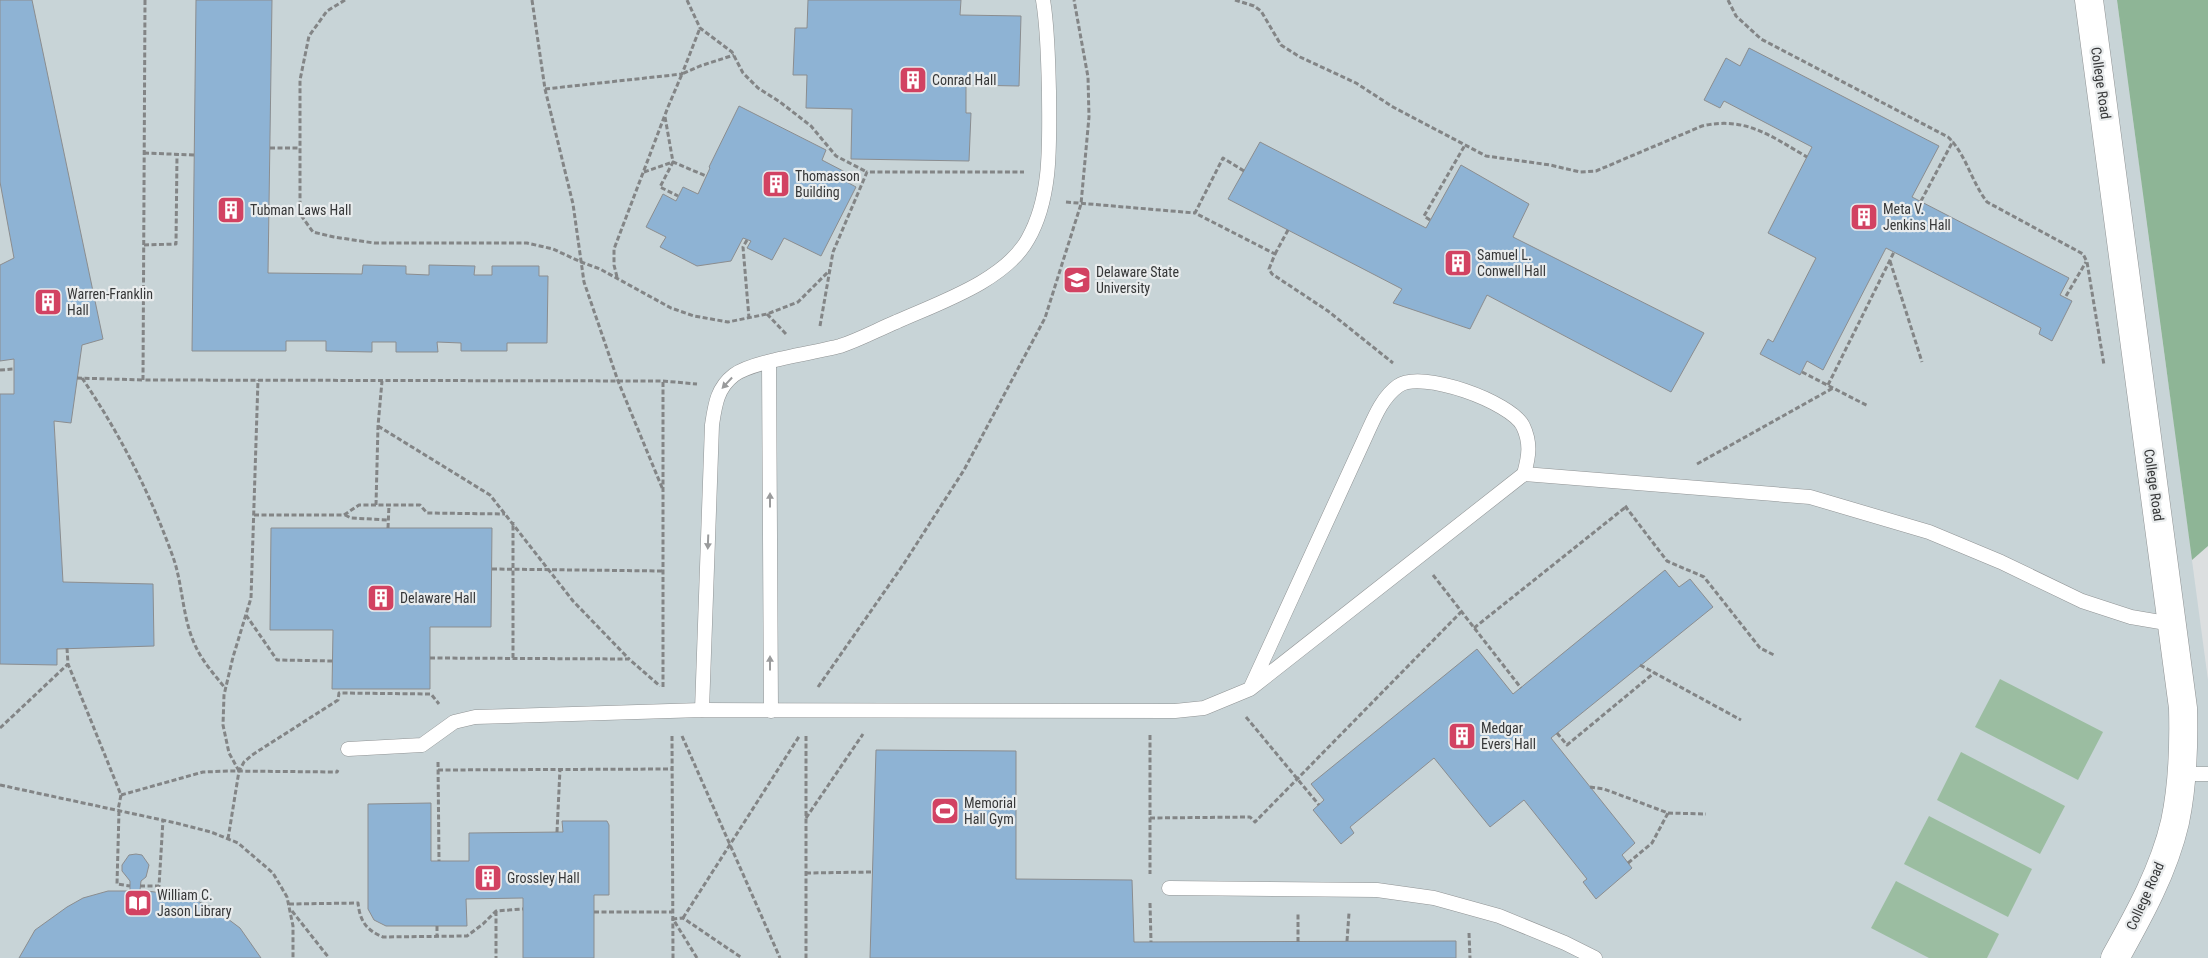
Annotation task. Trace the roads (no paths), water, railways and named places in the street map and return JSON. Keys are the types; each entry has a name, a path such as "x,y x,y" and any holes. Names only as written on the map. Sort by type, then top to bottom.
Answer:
{"street":[{"name":"College Road","path":"2089,0 2183,708 2195,774 2158,872 2139,915 2115,958"}],"lane":[{"path":"702,710 712,425 716,402 722,386 743,370 842,345 971,289 1004,267 1027,241 1039,216 1043,199 1049,142 1048,29 1043,0"},
{"path":"770,362 771,711"},
{"path":"348,749 422,745 454,722 475,717 702,710 1175,711 1204,708 1250,689 1524,474 1530,450 1522,424 1507,411 1487,400 1441,383 1416,380 1400,385 1384,400 1250,689"},
{"path":"1524,474 1810,497 1929,532 2001,562 2082,601 2130,617 2172,624"},
{"path":"1169,888 1377,890 1434,898 1499,916 1565,943 1595,958"}],"place":[{"name":"Conrad Hall","path":"913,80"},
{"name":"Thomasson Building","path":"776,184"},
{"name":"Tubman Laws Hall","path":"231,210"},
{"name":"Meta V. Jenkins Hall","path":"1864,217"},
{"name":"Samuel L. Conwell Hall","path":"1458,263"},
{"name":"Delaware State University","path":"1077,280"},
{"name":"Warren-Franklin Hall","path":"48,302"},
{"name":"Delaware Hall","path":"381,598"},
{"name":"Medgar Evers Hall","path":"1462,736"},
{"name":"Memorial Hall Gym","path":"945,811"},
{"name":"Grossley Hall","path":"488,878"},
{"name":"William C. Jason Library","path":"138,903"}]}
